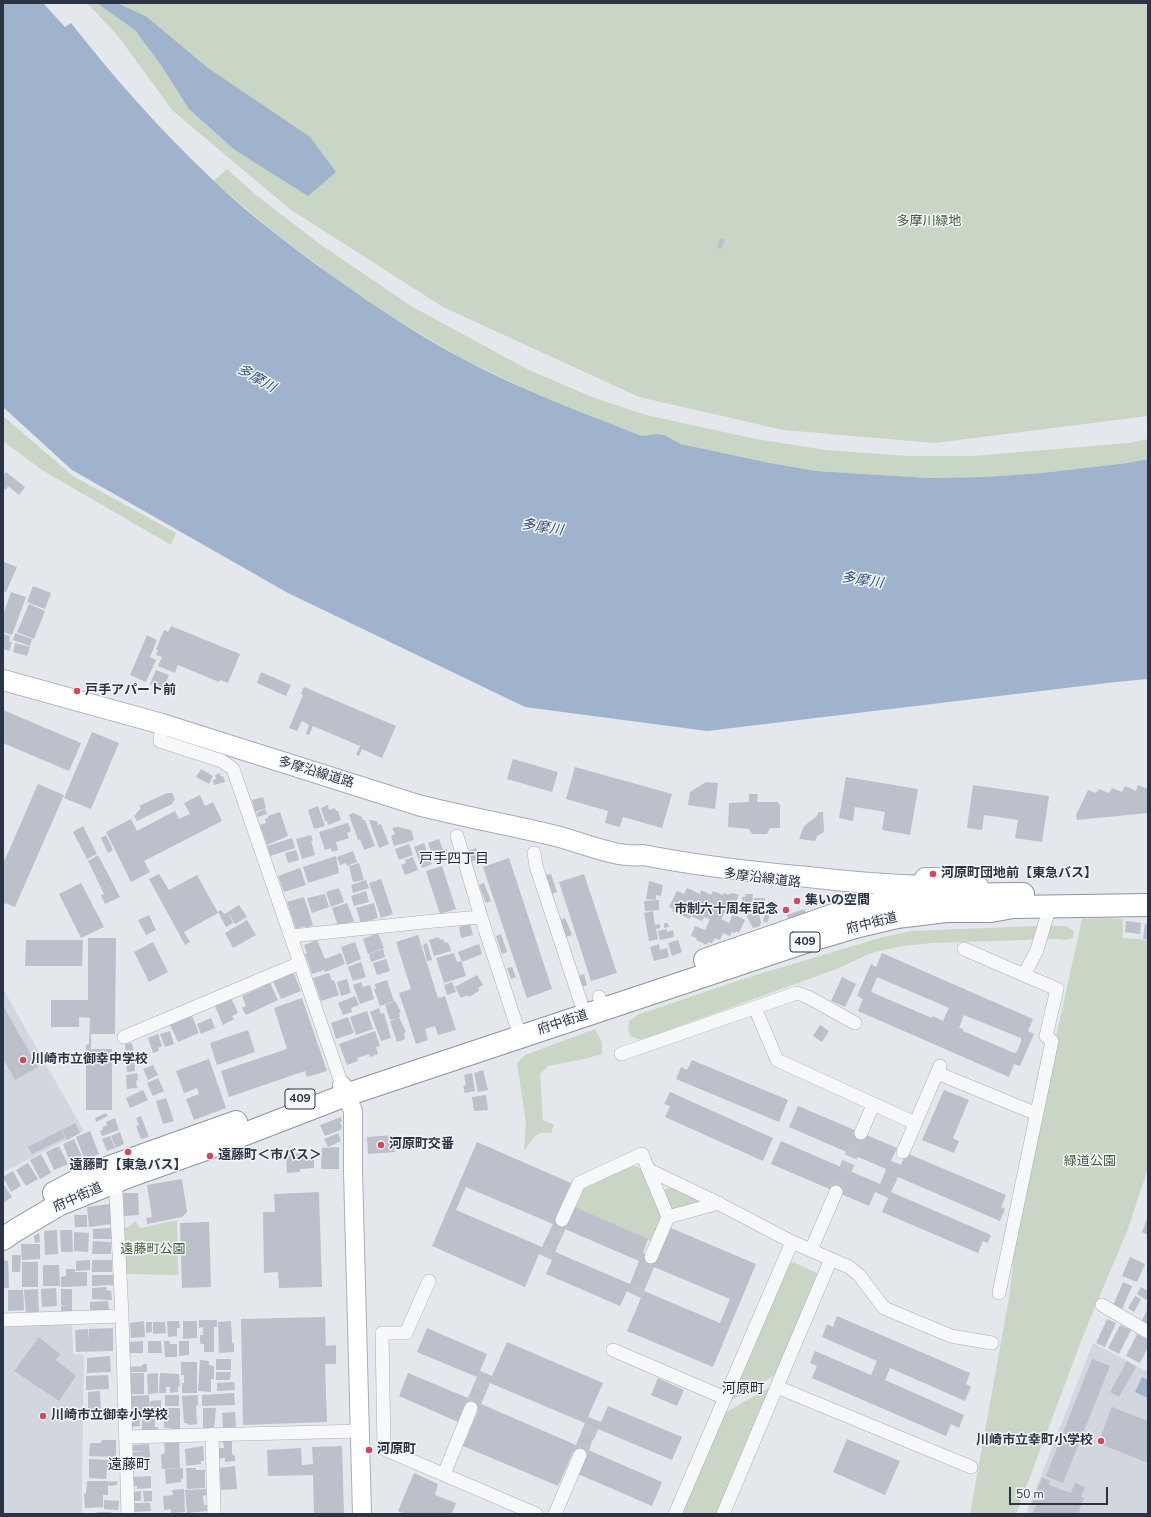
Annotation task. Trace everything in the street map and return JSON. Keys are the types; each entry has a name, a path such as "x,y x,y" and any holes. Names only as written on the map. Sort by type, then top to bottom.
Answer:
{"highway":[{"name":"府中街道","path":"3,1239 110,1175 344,1090 518,1031 766,939 783,922 812,912 826,908 839,912 908,892 927,895 1012,901 1148,906"},
{"name":"府中街道","path":"595,1003 859,926 904,916 946,911 991,911 1012,901 1148,892"},
{"name":"府中街道","path":"3,1220 86,1176 110,1175"}],"main road":[{"name":"多摩沿線道路","path":"3,680 162,724 418,805 459,816 521,828 632,856 643,855 728,870 834,880 908,892"},
{"name":"多摩沿線道路","path":"632,856 642,864 697,871 714,882 747,884 764,879 890,894 908,892"},
{"path":"908,892 921,878 953,878 978,886 993,888 1012,901"}],"street":[{"path":"162,724 160,741 222,761 233,769 344,1090 353,1111 353,1171 362,1514"},
{"path":"457,836 481,918 518,1031"},
{"path":"534,853 536,866 595,1003"},
{"path":"1024,975 1037,950 1047,916"},
{"path":"291,936 434,921 481,918"},
{"path":"964,949 1057,989 1046,1036 1052,1041 999,1293"},
{"path":"124,1037 300,963"},
{"path":"621,1054 797,994 808,997 855,1023"},
{"path":"755,1008 777,1060 915,1124"},
{"path":"902,1152 938,1069 1037,1114"},
{"path":"861,1132 873,1105"},
{"path":"562,1220 579,1183 642,1154 650,1170 668,1217 651,1257"},
{"path":"650,1170 719,1203 792,1242 849,1267 859,1275 884,1308 951,1336 992,1343"},
{"path":"110,1175 116,1192 122,1316 128,1514"},
{"path":"811,1250 836,1192"},
{"path":"668,1217 719,1203"},
{"path":"675,1514 792,1242"},
{"path":"723,1514 831,1259"},
{"path":"429,1281 406,1332 382,1333 384,1449 444,1474 522,1511 536,1514"},
{"path":"1102,1305 1148,1332"},
{"path":"3,1320 122,1316"},
{"path":"613,1350 725,1398"},
{"path":"777,1387 971,1467"},
{"path":"444,1474 471,1408"},
{"path":"126,1437 360,1431"},
{"path":"212,1434 214,1514"},
{"path":"555,1514 580,1455"}],"shaded area":[{"name":"川崎市立御幸中学校","path":"3,989 84,1131 3,1172"},
{"name":"川崎市立御幸小学校","path":"72,1322 73,1354 84,1355 82,1514 3,1514 3,1326"},
{"name":"川崎市立幸町小学校","path":"1093,1343 1148,1372 1148,1514 1026,1514"}],"green space":[{"name":"多摩川緑地","path":"87,3 1148,3 1148,416 935,443 783,430 639,397 443,307 291,210 173,111 118,36"},
{"path":"227,169 256,195 317,242 411,306 529,370 592,397 646,415 756,439 826,450 908,456 973,456 1129,443 1148,439 1148,459 1127,463 1042,473 984,477 929,478 816,471 681,444 664,435 657,434 642,436 538,395 461,358 396,319 343,284 279,236 213,181"},
{"path":"3,416 73,476 176,533 171,545 42,470 3,441"},
{"name":"緑道公園","path":"1082,919 1123,919 1123,938 1148,940 1148,1168 1128,1229 1085,1331 1016,1514 970,1514 1010,1292 1015,1241 1050,1064"},
{"path":"1066,926 1074,931 1073,938 1065,940 1054,939 932,943 902,946 871,953 839,968 641,1040 630,1036 628,1028 629,1021 637,1015 746,978 883,937 912,931"},
{"path":"595,1029 602,1042 602,1054 548,1066 540,1074 543,1120 554,1125 551,1133 546,1132 538,1134 524,1151 526,1123 517,1063 525,1055"},
{"path":"632,1165 642,1169 663,1218 653,1242 575,1207 584,1186"},
{"path":"670,1187 702,1201 673,1214 662,1191"},
{"name":"遠藤町公園","path":"177,1220 178,1275 125,1274 122,1229 128,1227 135,1221 141,1228"},
{"path":"793,1262 817,1273 819,1280 780,1372 727,1403 786,1266"},
{"path":"774,1385 720,1514 679,1514 723,1414"}],"water":[{"name":"多摩川","path":"3,3 43,3 65,27 71,23 139,104 194,162 224,191 248,211 328,273 365,299 441,347 505,380 573,409 642,436 657,434 664,435 681,444 816,471 929,478 984,477 1042,473 1127,463 1148,459 1148,679 707,731 525,707 288,593 72,470 3,407"},
{"path":"97,3 117,3 147,17 208,68 310,137 336,172 308,196 235,150 189,109 161,65 135,30"},
{"path":"1142,1377 1148,1380 1148,1398 1135,1392"}],"building":[{"path":"720,239 725,240 721,249 717,248"},
{"path":"6,472 25,487 19,495 8,486 6,490 3,488 3,476"},
{"path":"4,562 17,567 6,592 3,591"},
{"path":"33,586 51,593 45,609 27,602"},
{"path":"11,592 26,597 12,635 3,632 3,615"},
{"path":"29,604 45,611 34,639 17,632"},
{"path":"171,626 240,654 228,683 220,680 219,682 178,665 175,673 158,666 162,657 156,655 158,650 156,649 164,630 168,632"},
{"path":"15,633 32,639 30,646 13,640"},
{"path":"3,634 10,636 9,641 12,643 9,651 3,649"},
{"path":"147,635 157,640 150,657 156,660 146,682 130,675"},
{"path":"15,643 30,647 27,656 13,652"},
{"path":"156,670 169,675 163,689 150,684"},
{"path":"261,672 291,685 286,696 257,683"},
{"path":"304,687 396,726 382,758 362,749 359,756 356,755 360,746 313,726 309,735 306,734 309,725 302,721 297,731 289,728 303,695 301,694"},
{"path":"3,710 81,743 69,771 3,743"},
{"path":"92,732 119,743 91,809 64,798"},
{"path":"513,759 558,772 552,792 507,779"},
{"path":"575,767 672,794 662,828 623,817 620,827 605,823 608,811 566,799"},
{"path":"201,769 213,776 209,784 196,777"},
{"path":"220,773 225,782 214,785 213,780 216,779 215,775"},
{"path":"846,777 918,789 910,835 882,830 885,812 855,807 853,821 839,818"},
{"path":"706,782 718,783 715,809 688,805 690,792"},
{"path":"38,784 64,795 15,907 5,903 3,907 3,864"},
{"path":"973,785 1049,796 1042,842 1015,838 1018,820 984,815 982,830 967,828"},
{"path":"1138,785 1148,789 1148,813 1077,820 1076,815 1088,790 1096,793 1099,789 1109,793 1112,788 1122,792 1125,786 1136,791"},
{"path":"167,793 172,793 175,799 172,804 137,821 134,816 141,808 139,806"},
{"path":"749,794 758,794 757,802 778,802 780,806 780,828 770,828 767,834 752,834 749,829 728,827 729,803 749,802"},
{"path":"200,795 205,806 213,802 222,821 144,861 150,872 131,882 106,832 131,819 137,831 175,811 179,819 190,814 184,803"},
{"path":"263,797 266,808 255,812 252,800"},
{"path":"328,805 329,810 335,808 336,811 338,811 341,820 328,825 327,821 325,821 321,808"},
{"path":"318,806 325,826 314,829 308,810"},
{"path":"265,809 267,814 258,817 256,813"},
{"path":"280,812 288,836 267,845 260,825 266,823 265,819 268,818 268,816"},
{"path":"819,812 823,812 824,832 817,836 815,841 799,839 804,826 817,816"},
{"path":"353,813 365,820 375,846 364,850 360,839 358,840 349,815"},
{"path":"369,820 377,821 378,825 381,824 389,844 379,848"},
{"path":"348,823 351,831 347,833 349,838 336,842 338,850 332,852 331,848 325,850 319,832"},
{"path":"83,826 97,854 87,859 73,832"},
{"path":"398,827 411,830 414,840 394,846 391,836 395,834 392,828"},
{"path":"106,835 113,850 108,853 101,838"},
{"path":"311,835 315,855 302,859 296,839"},
{"path":"292,838 295,848 270,856 267,846"},
{"path":"439,839 443,850 446,849 450,859 436,864 428,843"},
{"path":"424,843 432,864 422,868 414,847"},
{"path":"409,844 413,855 399,860 395,849"},
{"path":"476,848 479,859 471,862 468,851"},
{"path":"296,850 299,860 288,863 285,853"},
{"path":"353,851 357,862 347,866 346,863 340,865 337,857"},
{"path":"98,855 120,897 105,904 101,895 104,894 88,861"},
{"path":"336,856 339,873 308,883 303,867"},
{"path":"413,857 418,870 405,875 401,865 406,863 405,860"},
{"path":"509,858 552,989 527,998 483,867"},
{"path":"359,863 364,880 353,882 349,866"},
{"path":"442,866 456,909 440,914 426,871"},
{"path":"300,868 306,885 284,892 278,876"},
{"path":"159,874 169,890 197,875 218,913 184,932 190,942 185,945 149,879"},
{"path":"551,874 557,892 552,894 546,875"},
{"path":"584,874 617,973 591,981 559,882"},
{"path":"381,879 393,914 381,918 369,883"},
{"path":"366,880 369,888 353,893 351,885"},
{"path":"649,881 663,885 661,896 656,895 656,900 646,899"},
{"path":"81,883 104,927 81,938 59,894"},
{"path":"484,883 491,901 486,903 479,885"},
{"path":"339,888 344,902 331,907 326,892"},
{"path":"687,888 700,894 701,890 711,895 713,891 723,895 724,893 729,895 730,893 733,893 739,895 731,914 725,912 721,919 729,923 733,914 745,920 739,933 736,931 735,933 732,932 730,936 723,933 720,940 715,938 712,943 708,942 707,945 691,936 695,926 705,930 710,919 704,917 702,921 691,916 690,919 672,911 674,909 669,907 677,891 684,894"},
{"path":"366,891 369,902 354,906 351,896"},
{"path":"325,894 329,907 312,913 307,898"},
{"path":"746,894 753,894 752,911 741,911 742,897 745,897"},
{"path":"304,897 313,925 306,928 305,926 296,929 287,902"},
{"path":"754,898 765,898 765,912 754,912"},
{"path":"659,900 659,910 645,911 644,901"},
{"path":"347,903 354,921 338,926 332,908"},
{"path":"374,903 378,918 361,923 356,908"},
{"path":"239,905 247,917 235,924 228,912"},
{"path":"804,909 806,913 788,919 787,915"},
{"path":"221,910 224,914 228,912 233,923 226,927 218,912"},
{"path":"653,911 655,925 660,924 660,928 656,929 658,939 649,941 644,913"},
{"path":"754,913 754,915 759,914 761,923 760,926 753,928 746,915"},
{"path":"765,914 770,916 767,923 763,921"},
{"path":"149,915 156,930 146,935 138,920"},
{"path":"565,918 572,935 566,937 560,920"},
{"path":"247,920 256,935 233,948 225,933"},
{"path":"1126,921 1141,923 1140,934 1125,932"},
{"path":"664,923 668,923 669,927 664,928"},
{"path":"470,924 473,935 461,938 459,927"},
{"path":"1145,924 1148,924 1148,939 1143,939"},
{"path":"667,929 667,932 673,930 674,937 660,940 658,931"},
{"path":"378,933 384,948 368,954 363,939"},
{"path":"501,934 507,952 502,954 496,936"},
{"path":"418,935 438,998 445,996 456,1030 438,1035 435,1026 425,1029 428,1040 416,1044 399,993 411,989 396,942"},
{"path":"439,937 440,940 443,939 445,943 448,942 451,951 434,956 429,940"},
{"path":"88,938 116,938 115,1034 91,1034 91,1049 112,1049 112,1110 86,1110 86,1045 89,1044 90,1018 79,1017 79,1027 51,1027 51,1000 88,1000"},
{"path":"26,940 83,940 82,966 25,966"},
{"path":"317,940 325,959 341,953 345,964 325,972 324,970 312,974 305,954 307,953 304,945"},
{"path":"678,940 682,952 672,956 668,943"},
{"path":"153,942 168,972 149,982 134,952"},
{"path":"355,942 361,959 347,965 341,947"},
{"path":"427,943 432,960 427,961 423,945"},
{"path":"479,944 482,954 462,962 458,952"},
{"path":"659,944 660,950 667,948 669,957 654,961 650,947"},
{"path":"383,949 385,957 371,962 369,954"},
{"path":"454,953 457,962 461,961 466,976 444,983 436,958"},
{"path":"882,953 1033,1019 1028,1031 1034,1034 1020,1066 1014,1064 1009,1077 858,1011 863,999 857,996 871,964 876,967","holes":["877,977 949,1008 943,1021 933,1016 932,1018 871,992","964,1015 1021,1038 1017,1052 1014,1053 963,1031 963,1029 959,1028"]},
{"path":"386,959 390,971 377,975 373,963"},
{"path":"361,962 366,977 353,981 348,967"},
{"path":"512,967 516,977 511,979 507,968"},
{"path":"292,973 294,974 301,991 281,999 273,981"},
{"path":"329,973 332,981 334,980 339,995 321,1001 313,978"},
{"path":"584,974 587,985 582,987 578,976"},
{"path":"477,975 483,985 478,988 479,991 469,997 467,995 461,998 455,987"},
{"path":"842,977 856,984 845,1007 831,1001"},
{"path":"347,979 351,993 341,996 337,982"},
{"path":"387,980 394,1001 380,1006 374,989 376,989 375,984"},
{"path":"361,982 363,987 370,985 374,999 360,1004 353,985"},
{"path":"452,982 456,992 447,995 444,985"},
{"path":"270,983 278,1000 246,1015 242,1008 246,1006 242,996"},
{"path":"355,996 359,1005 351,1008 352,1012 343,1015 338,1003"},
{"path":"231,998 238,1013 232,1016 234,1019 223,1025 215,1006"},
{"path":"302,998 327,1071 307,1077 305,1071 229,1097 221,1071 287,1049 274,1008"},
{"path":"395,1001 401,1012 399,1013 400,1017 390,1020 385,1005"},
{"path":"3,1006 38,1067 15,1080 3,1058"},
{"path":"379,1008 381,1014 384,1013 391,1038 381,1041 370,1012"},
{"path":"367,1011 373,1029 356,1035 350,1017"},
{"path":"192,1016 199,1033 178,1042 170,1025"},
{"path":"348,1017 354,1033 336,1039 331,1023"},
{"path":"399,1017 406,1032 404,1033 405,1039 397,1042 390,1021"},
{"path":"211,1018 215,1028 201,1034 197,1024"},
{"path":"820,1025 829,1031 822,1042 813,1036"},
{"path":"248,1030 255,1052 217,1065 210,1043"},
{"path":"170,1031 174,1044 165,1047 160,1034"},
{"path":"375,1031 380,1046 376,1047 378,1054 370,1057 369,1054 357,1058 358,1061 347,1065 339,1044"},
{"path":"158,1034 162,1046 158,1048 159,1051 153,1053 148,1038"},
{"path":"132,1043 134,1054 126,1055 125,1044"},
{"path":"134,1057 135,1071 127,1072 126,1058"},
{"path":"209,1059 226,1108 194,1120 186,1099 199,1094 197,1088 184,1093 176,1071"},
{"path":"692,1060 788,1100 779,1122 676,1079 681,1067 687,1070"},
{"path":"153,1065 158,1075 148,1080 143,1069"},
{"path":"483,1070 488,1090 478,1092 474,1073"},
{"path":"137,1073 137,1088 127,1089 126,1075"},
{"path":"472,1073 475,1091 465,1093 463,1086 466,1085 464,1075"},
{"path":"158,1078 164,1091 153,1096 147,1083"},
{"path":"143,1090 148,1100 130,1108 126,1098"},
{"path":"944,1090 969,1100 953,1138 959,1141 954,1153 922,1140"},
{"path":"670,1092 773,1138 763,1161 665,1117 670,1106 664,1104"},
{"path":"486,1095 488,1110 474,1111 472,1097"},
{"path":"166,1098 174,1121 163,1124 156,1101"},
{"path":"798,1106 897,1148 891,1161 901,1165 906,1153 1006,1195 1001,1207 1005,1209 1000,1221 898,1177 891,1192 991,1235 988,1243 983,1241 978,1253 882,1212 888,1198 875,1192 869,1206 771,1164 781,1141 880,1184 886,1169 789,1127"},
{"path":"106,1113 108,1116 96,1122 95,1118"},
{"path":"141,1116 149,1137 141,1139 136,1126 139,1125 136,1118"},
{"path":"341,1117 341,1130 325,1136 320,1125"},
{"path":"115,1118 119,1130 102,1136 100,1131 103,1130 102,1127 107,1125 106,1122"},
{"path":"75,1123 80,1133 67,1140 62,1130"},
{"path":"61,1130 65,1138 32,1154 28,1147"},
{"path":"90,1131 99,1154 85,1160 76,1137"},
{"path":"120,1132 124,1144 116,1148 111,1136"},
{"path":"338,1133 341,1141 328,1147 324,1139"},
{"name":"河原町交番","path":"394,1135 395,1152 368,1154 367,1137"},
{"path":"110,1136 115,1148 107,1151 102,1139"},
{"path":"74,1139 82,1157 70,1162 63,1144"},
{"path":"477,1142 571,1183 556,1217 568,1222 575,1207 648,1239 643,1253 657,1260 671,1228 756,1264 713,1367 627,1331 641,1298 627,1291 620,1306 546,1274 552,1260 539,1254 525,1287 432,1246","holes":["466,1187 553,1224 542,1247 456,1210","565,1229 639,1261 630,1284 555,1252","654,1267 730,1299 720,1323 644,1291"]},
{"path":"59,1146 68,1164 54,1170 46,1152"},
{"path":"339,1147 339,1169 321,1169 322,1148"},
{"path":"307,1153 307,1158 314,1157 314,1168 300,1169 300,1172 287,1173 286,1154"},
{"path":"41,1154 51,1173 40,1179 30,1160"},
{"path":"28,1163 38,1179 26,1186 16,1170"},
{"path":"13,1171 21,1186 11,1192 3,1177"},
{"path":"182,1179 187,1212 182,1217 147,1224 146,1218 152,1217 147,1185"},
{"path":"3,1183 12,1197 3,1203"},
{"path":"319,1192 322,1287 279,1288 278,1272 264,1273 263,1212 275,1212 274,1194"},
{"path":"123,1193 138,1193 139,1215 124,1216"},
{"path":"110,1204 112,1224 89,1227 87,1207"},
{"path":"74,1215 87,1215 87,1227 75,1227"},
{"path":"1147,1219 1148,1220 1148,1235 1142,1232"},
{"path":"209,1222 211,1287 182,1288 180,1223"},
{"path":"112,1228 112,1239 93,1239 93,1229"},
{"path":"57,1230 58,1254 45,1255 44,1231"},
{"path":"60,1230 72,1230 73,1252 61,1252"},
{"path":"74,1232 89,1233 88,1252 74,1251"},
{"path":"39,1233 40,1242 35,1243 34,1236"},
{"path":"93,1241 111,1242 111,1254 92,1254"},
{"path":"21,1244 40,1244 40,1259 22,1260"},
{"path":"12,1255 21,1255 20,1272 12,1272"},
{"path":"1130,1257 1145,1264 1137,1282 1122,1276"},
{"path":"3,1260 8,1261 9,1288 3,1288"},
{"path":"90,1260 90,1270 76,1271 76,1261"},
{"path":"92,1260 112,1260 112,1272 92,1272"},
{"path":"22,1262 38,1262 38,1287 22,1287"},
{"path":"43,1265 59,1265 60,1286 43,1286"},
{"path":"66,1269 75,1269 75,1272 87,1272 87,1286 61,1287 61,1277 66,1276"},
{"path":"92,1275 113,1275 113,1285 92,1286"},
{"path":"1123,1282 1132,1286 1121,1312 1112,1308"},
{"path":"107,1287 106,1290 111,1291 112,1300 92,1299 92,1288"},
{"path":"1141,1287 1148,1291 1148,1297 1146,1300 1137,1294"},
{"path":"56,1288 57,1306 42,1307 41,1289"},
{"path":"38,1289 39,1314 26,1314 24,1290"},
{"path":"61,1289 72,1289 72,1312 61,1313 61,1306 68,1305 61,1305"},
{"path":"8,1290 23,1290 24,1310 8,1311"},
{"path":"1135,1296 1141,1299 1134,1312 1128,1308"},
{"path":"108,1301 109,1311 90,1311 90,1302"},
{"path":"1148,1308 1148,1325 1141,1322"},
{"path":"837,1316 970,1373 966,1384 971,1387 965,1401 890,1368 885,1380 964,1415 959,1428 951,1424 946,1436 812,1378 817,1366 810,1363 815,1351 871,1375 877,1361 822,1337 827,1324 833,1327"},
{"path":"325,1317 326,1346 336,1345 336,1364 325,1364 327,1422 243,1425 241,1319"},
{"path":"1107,1319 1116,1323 1105,1347 1096,1343"},
{"path":"199,1320 217,1320 217,1327 214,1327 214,1352 204,1352 204,1344 201,1344 200,1342 200,1335 203,1335 203,1327 199,1328"},
{"path":"144,1321 145,1337 131,1338 130,1323"},
{"path":"167,1321 179,1321 180,1328 177,1328 177,1336 168,1337"},
{"path":"183,1321 197,1321 197,1338 183,1339"},
{"path":"231,1321 234,1352 219,1353 218,1322"},
{"path":"146,1322 152,1322 152,1332 146,1333"},
{"path":"153,1322 165,1322 166,1333 153,1334"},
{"path":"1120,1325 1131,1330 1119,1354 1108,1348"},
{"path":"113,1328 113,1351 76,1352 75,1330 88,1329 89,1340 89,1329"},
{"path":"427,1328 487,1354 480,1371 492,1376 507,1342 603,1383 588,1417 601,1422 608,1406 682,1437 672,1460 598,1429 588,1450 662,1482 652,1506 578,1474 585,1457 573,1452 558,1486 463,1446 478,1411 465,1405 458,1422 399,1396 408,1373 468,1398 477,1377 417,1352","holes":["490,1383 585,1423 576,1445 481,1404"]},
{"path":"1137,1334 1148,1339 1148,1347 1140,1363 1126,1356"},
{"path":"39,1337 60,1354 56,1360 76,1376 59,1401 14,1371"},
{"path":"143,1341 143,1353 130,1353 130,1342"},
{"path":"148,1341 161,1341 162,1353 148,1353"},
{"path":"164,1341 169,1341 170,1344 177,1344 177,1357 165,1357"},
{"path":"179,1341 189,1341 189,1355 179,1356"},
{"path":"110,1356 111,1372 87,1373 87,1358"},
{"path":"216,1359 231,1359 231,1370 216,1370"},
{"path":"1092,1359 1110,1366 1063,1483 1046,1476"},
{"path":"200,1360 209,1361 209,1365 214,1366 214,1379 211,1379 211,1392 198,1391"},
{"path":"1127,1361 1136,1367 1119,1397 1110,1392"},
{"path":"181,1362 197,1362 197,1393 182,1393 184,1375 181,1375"},
{"path":"143,1364 147,1364 147,1372 131,1372 130,1367 142,1366"},
{"path":"216,1372 231,1372 230,1380 216,1380"},
{"path":"128,1373 144,1373 144,1394 130,1394"},
{"path":"158,1373 158,1393 148,1394 147,1374"},
{"path":"160,1373 179,1374 180,1386 178,1387 178,1392 170,1393 170,1387 166,1387 166,1393 159,1393"},
{"path":"108,1375 109,1389 86,1390 86,1376"},
{"path":"658,1378 684,1390 677,1406 651,1395"},
{"path":"234,1382 235,1390 217,1391 217,1383"},
{"path":"100,1391 101,1411 88,1412 88,1392"},
{"path":"234,1393 235,1405 202,1406 202,1395"},
{"path":"149,1395 150,1412 129,1413 128,1396"},
{"path":"165,1395 179,1395 179,1406 165,1406"},
{"path":"198,1395 198,1405 196,1406 197,1424 188,1425 187,1423 184,1423 182,1396"},
{"path":"161,1400 161,1413 151,1414 150,1401"},
{"path":"1112,1407 1148,1421 1148,1463 1098,1443"},
{"path":"164,1408 180,1408 180,1430 171,1431 171,1428 164,1428"},
{"path":"203,1408 216,1408 214,1429 203,1429"},
{"path":"235,1412 236,1427 223,1429 222,1413"},
{"path":"139,1414 140,1426 129,1427 129,1415"},
{"path":"155,1415 155,1427 158,1427 158,1432 142,1432 142,1420 145,1420 145,1416"},
{"path":"847,1439 900,1461 885,1495 833,1472"},
{"path":"102,1440 116,1440 116,1457 89,1456 90,1443 101,1443"},
{"path":"223,1441 232,1441 232,1454 235,1456 235,1461 225,1462 225,1458 216,1458 216,1448 224,1448"},
{"path":"179,1442 180,1468 162,1469 161,1455 165,1453 164,1443"},
{"path":"149,1444 151,1463 143,1466 132,1466 131,1452 145,1451 132,1451 132,1445"},
{"path":"203,1446 204,1461 201,1461 201,1464 186,1466 185,1449"},
{"path":"342,1446 344,1514 314,1514 313,1475 268,1476 267,1450 301,1448 302,1465 313,1464 312,1447"},
{"path":"89,1459 110,1460 110,1470 107,1470 106,1479 89,1478"},
{"path":"235,1466 237,1489 221,1490 219,1468"},
{"path":"183,1468 183,1478 181,1479 181,1482 166,1484 165,1469"},
{"path":"186,1468 205,1470 205,1488 187,1489"},
{"path":"414,1473 438,1484 435,1495 456,1503 452,1514 405,1514 398,1511"},
{"path":"151,1476 151,1488 137,1489 137,1486 131,1486 131,1477"},
{"path":"1042,1478 1050,1480 1049,1485 1071,1493 1075,1483 1085,1487 1081,1497 1084,1498 1078,1514 1032,1514 1036,1505 1032,1503"},
{"path":"87,1481 108,1481 108,1495 103,1495 103,1507 85,1508 84,1494 86,1493"},
{"path":"117,1481 117,1485 109,1486 108,1482"},
{"path":"184,1489 185,1512 171,1513 171,1509 164,1510 163,1496 173,1495 172,1490"},
{"path":"206,1489 206,1495 203,1496 204,1505 207,1505 207,1511 187,1513 185,1490"},
{"path":"141,1491 141,1501 133,1501 133,1492"},
{"path":"143,1491 152,1491 152,1501 144,1502"},
{"path":"104,1500 119,1501 118,1510 104,1509"},
{"path":"132,1503 150,1503 151,1511 132,1512"},
{"path":"97,1512 111,1512 111,1514 97,1514"}],"tunnel":[{"path":"836,1192 861,1133"},
{"path":"546,1257 562,1220"},
{"path":"635,1295 651,1257"},
{"path":"471,1408 486,1373"},
{"path":"580,1455 595,1420"}],"place":[{"name":"戸手アパート前","path":"77,691"},
{"name":"河原町団地前【東急バス】","path":"933,874"},
{"name":"集いの空間","path":"797,901"},
{"name":"市制六十周年記念","path":"786,910"},
{"name":"川崎市立御幸中学校","path":"23,1060"},
{"name":"河原町交番","path":"381,1145"},
{"name":"遠藤町【東急バス】","path":"128,1152"},
{"name":"遠藤町＜市バス＞","path":"210,1156"},
{"name":"川崎市立御幸小学校","path":"43,1416"},
{"name":"川崎市立幸町小学校","path":"1101,1441"},
{"name":"河原町","path":"369,1450"}],"district":[{"name":"戸手四丁目","path":"454,860"},
{"name":"河原町","path":"743,1390"},
{"name":"遠藤町","path":"129,1466"}]}
